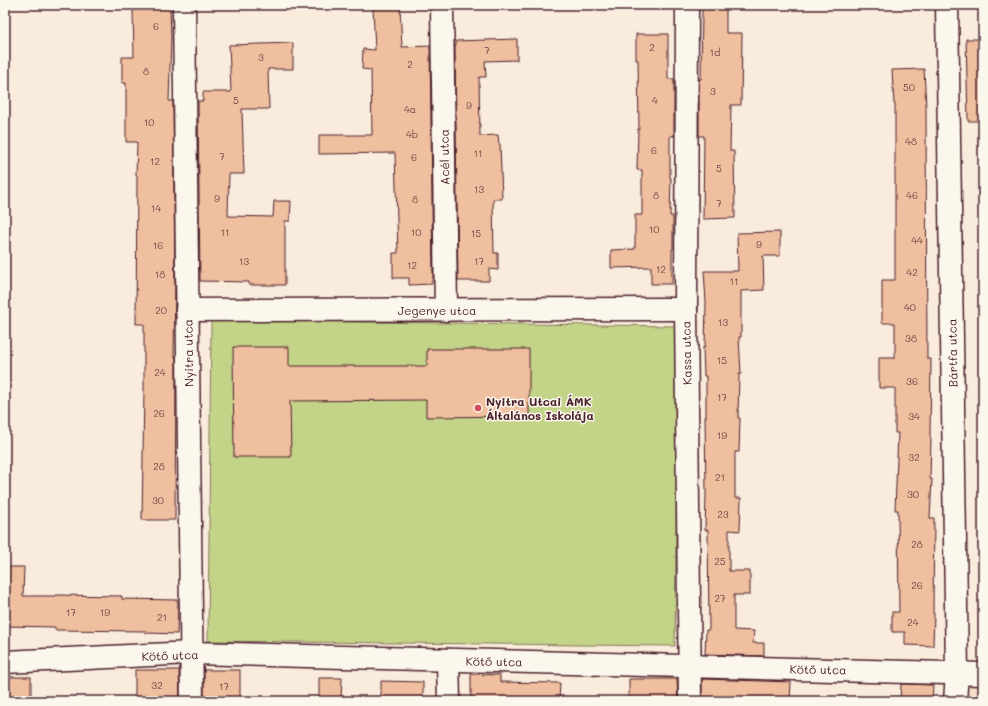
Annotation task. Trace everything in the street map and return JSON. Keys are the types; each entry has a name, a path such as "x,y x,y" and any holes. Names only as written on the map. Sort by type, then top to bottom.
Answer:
{"street":[{"name":"Nyitra utca","path":"184,5 192,701"},
{"name":"Acél utca","path":"442,5 446,310"},
{"name":"Kassa utca","path":"687,5 686,309 690,701"},
{"name":"Bártfa utca","path":"947,5 957,673 955,701"},
{"name":"Jegenye utca","path":"187,310 686,309"},
{"name":"Kötő utca","path":"5,662 191,653 983,674"},
{"path":"448,660 449,701"}],"shaded area":[{"path":"983,670 983,701 959,701 960,674"}],"green space":[{"path":"211,320 678,326 675,646 208,641"}],"building":[{"path":"143,5 170,5 171,37 169,101 173,101 175,281 174,356 176,356 175,520 142,520 144,324 136,324 137,142 126,142 126,83 122,83 122,57 134,57 133,10 143,9"},
{"path":"400,6 402,47 430,46 432,284 409,285 409,278 393,278 393,253 398,253 395,153 319,154 319,135 372,135 371,70 362,69 363,49 375,50 373,8"},
{"path":"702,8 726,8 726,33 742,33 741,105 731,105 730,151 734,151 735,218 703,219 704,136 699,136 699,79 701,79"},
{"path":"636,34 668,34 668,79 674,79 674,136 670,136 670,216 673,216 672,284 651,284 651,267 611,268 611,250 635,249 635,215 642,215 642,170 637,170 639,129"},
{"path":"517,39 517,60 485,61 486,77 479,77 480,136 498,135 500,144 502,199 493,199 494,253 498,253 498,270 489,269 489,281 458,281 456,41"},
{"path":"966,39 983,39 983,121 968,121"},
{"path":"293,43 293,69 268,69 269,109 242,109 244,174 229,174 228,216 273,217 274,201 291,201 290,221 285,221 285,285 249,285 249,282 200,281 198,101 203,101 203,92 231,92 229,45"},
{"path":"924,69 926,107 927,359 931,359 930,479 932,479 930,518 934,518 933,646 905,645 905,632 892,632 892,612 899,612 898,510 895,510 898,433 895,433 895,388 879,388 879,358 895,358 895,323 882,323 882,280 895,280 895,104 892,70"},
{"path":"780,232 780,256 763,256 764,290 741,291 741,337 739,337 741,374 739,374 739,452 735,452 735,498 741,498 740,531 729,530 729,571 750,571 750,595 734,595 734,630 754,631 753,643 764,643 764,656 705,654 706,630 709,630 708,530 705,530 706,376 704,376 703,347 705,347 706,302 704,271 738,271 737,233"},
{"name":"Nyitra Utcai ÁMK Általános Iskolája","path":"233,347 289,347 289,366 427,366 427,349 529,349 529,416 426,417 426,400 290,401 291,457 234,457"},
{"path":"5,567 24,567 23,596 122,596 122,599 178,600 177,634 146,633 146,631 55,630 55,627 5,626"},
{"path":"135,670 179,670 180,701 135,701"},
{"path":"204,670 240,670 240,701 204,701"},
{"path":"471,674 500,675 500,682 560,683 559,701 471,701"},
{"path":"5,677 31,677 31,701 5,701"},
{"path":"319,678 342,678 341,699 319,699"},
{"path":"629,679 677,679 678,701 629,701"},
{"path":"702,679 791,682 790,701 702,701"},
{"path":"381,681 423,682 423,701 381,701"},
{"path":"901,684 933,685 932,701 900,701"}],"place":[{"name":"Nyitra Utcai ÁMK Általános Iskolája","path":"478,408"}]}
